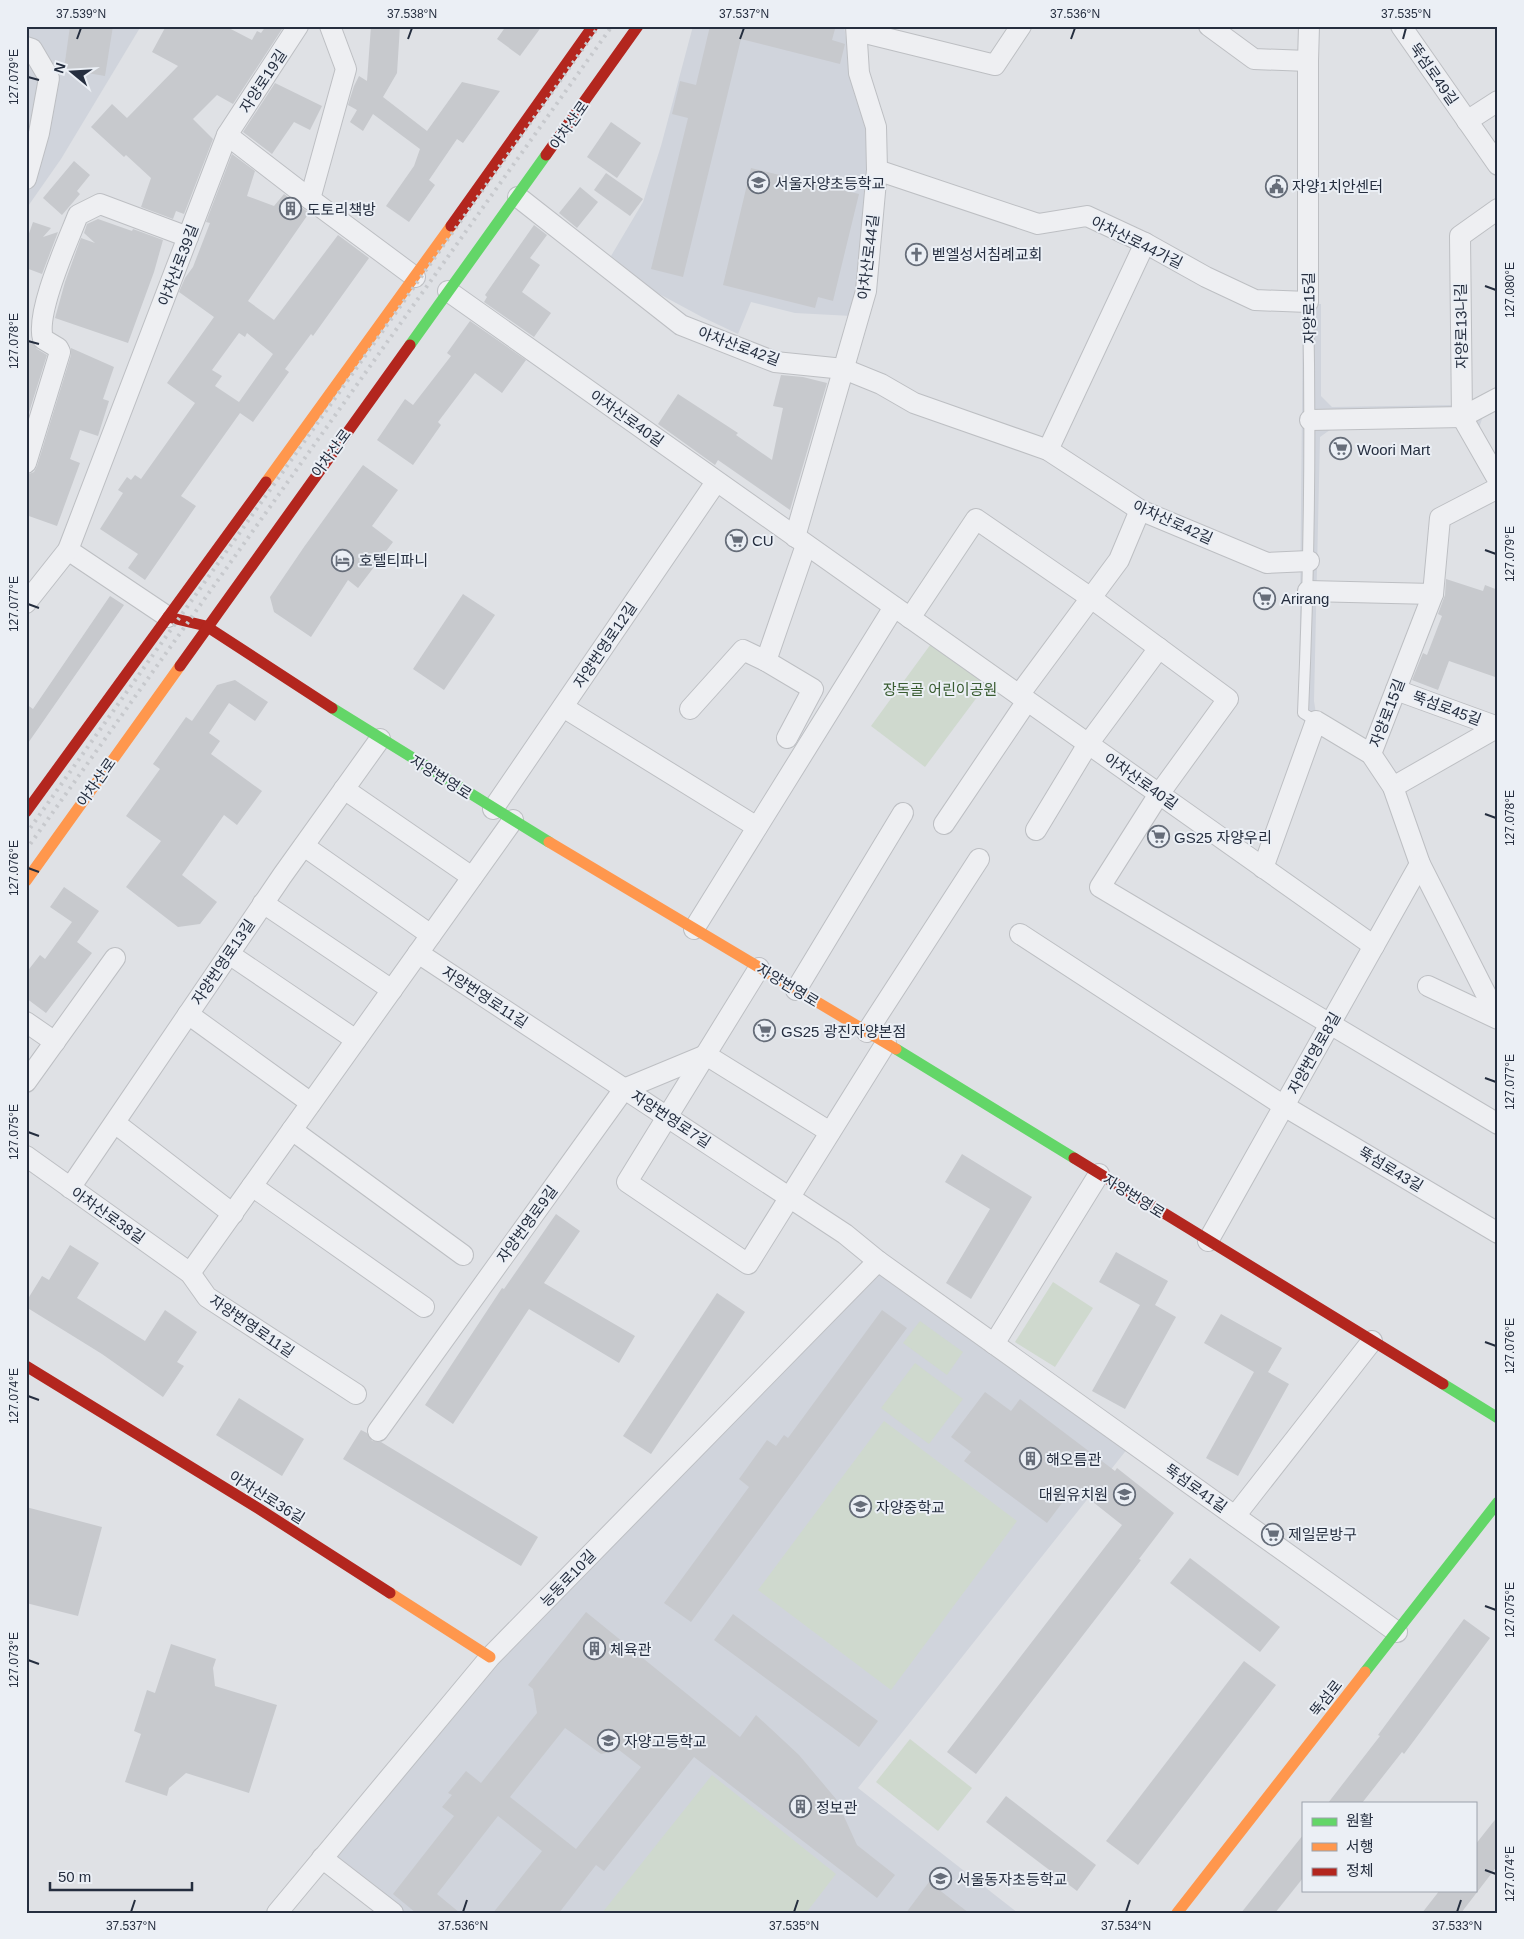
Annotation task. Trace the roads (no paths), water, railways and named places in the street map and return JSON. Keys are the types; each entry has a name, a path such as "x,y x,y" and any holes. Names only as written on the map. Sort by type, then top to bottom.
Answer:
{"main road":[{"path":"26,812 415,277 593,26"},
{"name":"아차산로","path":"26,881 206,626 518,197 638,26"},
{"name":"자양번영로","path":"168,617 206,626 380,739 886,1043 1498,1418"},
{"name":"아차산로36길","path":"29,1372 256,1507 490,1657"},
{"name":"뚝섬로","path":"1177,1913 1498,1502"}],"street":[{"name":"자양로19길","path":"227,136 298,26"},
{"path":"310,199 346,69 330,26"},
{"name":"아차산로44길","path":"800,541 866,291 877,170 876,127 859,73 856,29 995,65 1021,26"},
{"path":"1209,26 1254,59 1308,61"},
{"name":"자양로15길","path":"1308,302 1309,26"},
{"name":"뚝섬로49길","path":"1401,26 1498,165"},
{"path":"26,48 32,48 49,78 39,133 26,179"},
{"name":"뚝섬로49길","path":"1467,121 1498,101"},
{"path":"227,136 415,277"},
{"name":"아차산로39길","path":"26,603 68,550 227,136"},
{"name":"아차산로44가길","path":"877,170 1038,224 1087,216 1145,243 1206,277 1255,300 1308,302"},
{"name":"아차산로42길","path":"518,197 681,325 775,362 844,369 881,384 914,403 1048,450 1140,510 1267,563 1309,561"},
{"path":"26,463 60,352 58,348 43,339 45,309 53,281 78,214 100,204 188,237"},
{"name":"자양로13나길","path":"1462,417 1460,236 1498,209"},
{"path":"1048,450 1145,243"},
{"name":"아차산로40길","path":"448,292 1374,946"},
{"path":"1310,420 1462,417 1498,398"},
{"path":"1462,417 1498,480"},
{"name":"자양번영로12길","path":"493,808 716,482"},
{"name":"자양로15길","path":"1371,754 1433,594 1440,518 1498,488"},
{"path":"944,824 1023,698 1119,560 1140,510"},
{"path":"694,929 757,827 902,612 976,519 1091,598 1228,699 1159,794 1100,887 1498,1124"},
{"path":"766,661 800,541"},
{"path":"68,550 168,617"},
{"path":"1308,591 1433,594"},
{"path":"1036,830 1088,744 1159,648"},
{"path":"690,710 743,650 766,661 813,689 787,738"},
{"name":"뚝섬로45길","path":"1396,690 1498,727"},
{"path":"563,707 757,827"},
{"path":"1263,868 1316,720"},
{"name":"자양로15길","path":"1316,720 1371,754 1393,787 1420,864"},
{"path":"1393,787 1498,727"},
{"name":"자양번영로13길","path":"70,1188 264,903 380,739"},
{"path":"344,789 472,877"},
{"path":"796,990 903,813"},
{"path":"190,1273 513,820"},
{"path":"304,846 431,935"},
{"path":"867,1032 979,859"},
{"path":"1420,864 1498,1018"},
{"name":"자양번영로8길","path":"1208,1241 1420,864"},
{"path":"264,903 392,990"},
{"name":"뚝섬로43길","path":"1020,934 1284,1106 1498,1233"},
{"path":"229,954 356,1040"},
{"name":"자양번영로11길","path":"418,954 552,1041"},
{"path":"26,1082 116,958"},
{"path":"760,968 627,1182 748,1264 886,1043"},
{"path":"1428,986 1498,1018"},
{"path":"188,1014 311,1103"},
{"path":"26,1022 55,1042"},
{"name":"자양번영로7길","path":"552,1041 846,1234 878,1261"},
{"path":"624,1089 706,1055"},
{"path":"706,1055 830,1132"},
{"name":"자양번영로9길","path":"378,1431 624,1089"},
{"path":"115,1123 232,1214"},
{"path":"292,1130 463,1255"},
{"name":"아차산로38길","path":"26,1156 190,1273"},
{"path":"994,1344 1099,1174"},
{"path":"252,1186 424,1307"},
{"name":"뚝섬로41길","path":"878,1261 1397,1632"},
{"name":"능동로10길","path":"277,1913 490,1657 878,1261"},
{"name":"자양번영로11길","path":"190,1273 207,1297 356,1394"},
{"path":"1235,1516 1372,1341"},
{"path":"322,1858 393,1913"}],"lane":[{"name":"자양로15길","path":"1308,302 1310,420 1309,561 1304,713 1316,720"}],"railway":[{"path":"26,834 599,26"},
{"path":"26,850 612,26"}],"place":[{"name":"서울자양초등학교","path":"759,183"},
{"name":"자양1치안센터","path":"1276,186"},
{"name":"도토리책방","path":"291,209"},
{"name":"벧엘성서침례교회","path":"916,254"},
{"name":"Woori Mart","path":"1341,449"},
{"name":"CU","path":"736,540"},
{"name":"호텔티파니","path":"343,560"},
{"name":"Arirang","path":"1265,598"},
{"name":"GS25 자양우리","path":"1158,837"},
{"name":"GS25 광진자양본점","path":"765,1031"},
{"name":"해오름관","path":"1030,1459"},
{"name":"대원유치원","path":"1124,1494"},
{"name":"자양중학교","path":"860,1507"},
{"name":"제일문방구","path":"1272,1534"},
{"name":"체육관","path":"594,1649"},
{"name":"자양고등학교","path":"608,1741"},
{"name":"정보관","path":"800,1807"},
{"name":"서울동자초등학교","path":"941,1879"}],"park label":[{"name":"장독골 어린이공원","path":"940,689"}]}
